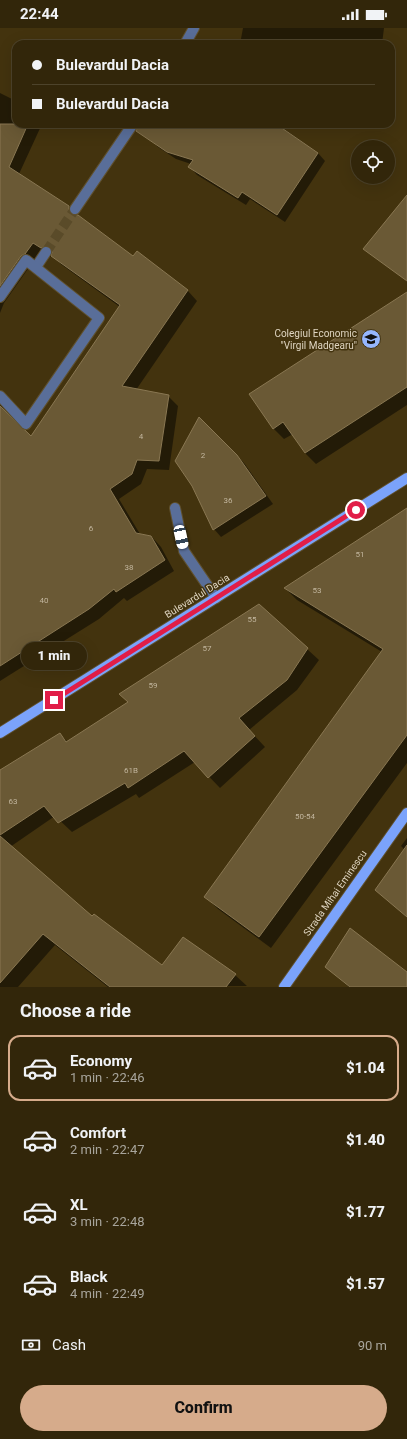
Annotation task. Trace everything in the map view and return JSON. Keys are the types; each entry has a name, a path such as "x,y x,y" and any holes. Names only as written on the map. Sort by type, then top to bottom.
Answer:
{"main road":[{"name":"Bulevardul Dacia","path":"0,733 407,478"},
{"name":"Strada Mihai Eminescu","path":"284,987 407,813"}],"street":[{"path":"187,40 194,28"},
{"path":"75,210 130,128"},
{"path":"36,267 46,252"},
{"path":"0,297 26,260 99,318 26,424 0,396"},
{"path":"175,508 184,551 216,598"}],"building":[{"path":"0,124 12,124 12,128 26,128 9,167 69,206 71,214 78,215 133,256 137,251 188,290 122,386 169,395 159,461 137,460 132,474 110,489 136,533 151,536 165,560 116,592 114,589 89,609 0,666 0,406 31,436 120,305 51,256 52,252 50,247 46,246 41,248 33,243 25,254 21,256 0,286"},
{"path":"137,128 282,128 318,153 277,215 242,192 238,198 188,167 193,160 167,152 136,131"},
{"path":"407,195 407,281 363,249"},
{"name":"Colegiul Economic \"Virgil Madgearu\"","path":"407,292 407,387 305,453 283,422 273,429 249,394"},
{"path":"199,417 237,455 266,496 213,530 192,486 175,461"},
{"path":"407,508 407,735 259,937 204,897 383,649 284,588"},
{"path":"259,604 308,648 287,680 239,718 255,736 208,778 184,751 128,788 125,783 58,823 44,806 0,835 0,770 60,733 66,742 128,702 119,694"},
{"path":"0,836 92,916 94,914 162,965 183,937 236,974 226,987 110,987 43,934 0,983"},
{"path":"407,845 407,917 375,890"},
{"path":"350,928 407,972 407,987 350,987 325,967"}],"tunnel":[{"path":"46,252 75,209"}],"place":[{"name":"Colegiul Economic \"Virgil Madgearu\"","path":"371,339"}],"route":[{"path":"54,700 356,510"}]}
